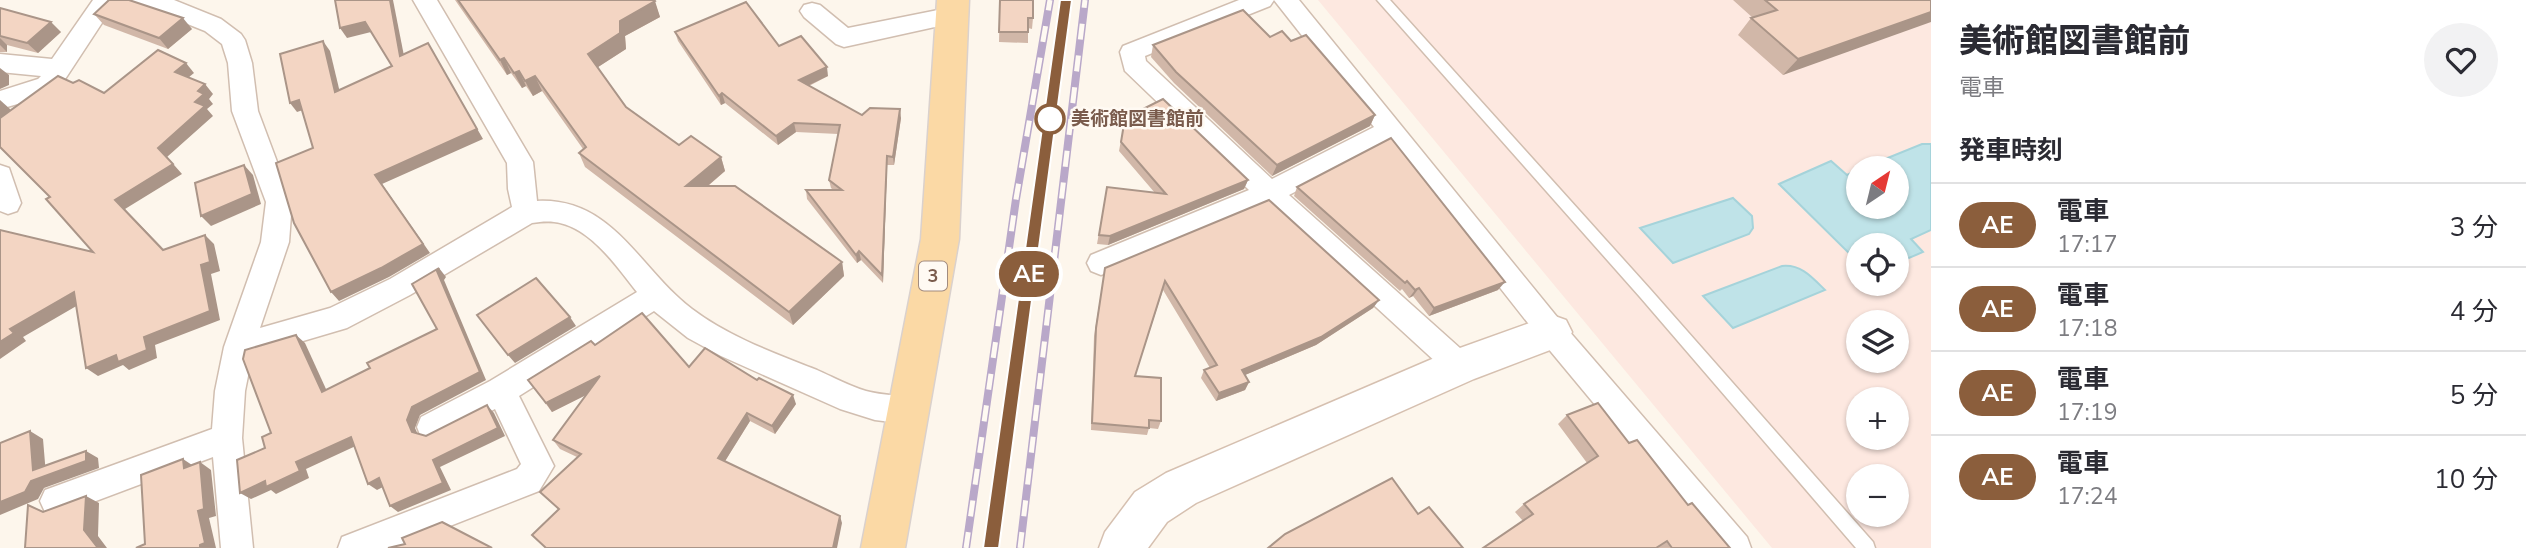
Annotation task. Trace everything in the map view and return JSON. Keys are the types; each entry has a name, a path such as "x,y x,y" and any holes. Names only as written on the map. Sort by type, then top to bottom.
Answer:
{"main road":[{"name":"3","path":"883,548 940,239 953,8"}],"street":[{"path":"0,100 47,86 105,0"},
{"path":"141,0 166,6 213,25 233,40 240,63 245,111 279,202 275,242 239,347 230,391 227,438 237,548"},
{"path":"425,0 520,162 521,188 527,212"},
{"path":"1262,0 1132,52 1135,65 1269,192 1460,366"},
{"path":"1286,0 1552,332 1735,548"},
{"path":"812,12 844,38 953,8"},
{"path":"0,63 58,69"},
{"path":"1101,263 1269,192 1389,131"},
{"path":"0,175 8,204"},
{"path":"239,347 337,319 400,287 527,212 546,209 577,219 607,236 657,295 680,316 705,332 765,362 869,406 907,410"},
{"path":"432,427 501,391 657,295"},
{"path":"1121,548 1151,506 1181,488 1460,366 1552,332"},
{"path":"354,548 528,480 538,466 501,391"},
{"path":"56,501 227,438"}],"lane":[{"path":"1383,0 1636,283 1867,548"}],"shaded area":[{"path":"1318,0 1931,0 1931,548 1772,548"}],"water":[{"path":"1922,144 1931,144 1931,230 1911,239 1923,252 1909,258 1909,233 1846,233 1846,250 1779,184 1831,161 1846,174 1846,219 1909,219 1909,156 1892,156"},
{"path":"1733,198 1752,216 1753,228 1749,234 1673,263 1640,228"},
{"path":"1782,266 1801,269 1825,290 1733,328 1703,296"}],"building":[{"path":"109,0 129,0 183,18 159,38 94,14"},
{"path":"335,0 390,0 400,56 428,43 477,129 375,175 423,244 331,292 294,223 276,163 313,148 299,100 290,103 280,54 323,41 335,92 392,66 365,22 340,28"},
{"path":"458,0 654,0 620,21 620,33 588,54 626,107 679,145 691,136 721,157 686,186 735,186 842,262 789,312 579,153 586,147 535,76 525,81 519,71 514,73 504,58 500,60"},
{"path":"1000,0 1033,0 1033,18 1028,18 1028,32 999,32"},
{"path":"1765,0 1931,0 1931,12 1798,59 1751,18 1777,10"},
{"path":"746,2 779,46 801,36 827,67 799,80 862,115 870,108 900,109 893,157 887,156 882,275 859,251 856,255 806,190 842,190 829,180 840,125 794,123 776,136 722,93 719,96 675,32"},
{"path":"0,8 51,22 27,43 0,36"},
{"path":"1243,10 1270,37 1282,31 1291,41 1306,35 1375,115 1277,165 1176,72 1153,45"},
{"path":"158,50 186,63 175,72 205,84 198,91 204,94 195,102 205,106 158,148 173,164 115,200 163,250 205,235 210,262 201,265 210,311 144,337 147,350 118,362 116,355 86,368 74,292 10,329 14,333 0,342 0,230 93,252 46,199 50,197 0,147 0,118 58,76 73,83 79,80 104,93"},
{"path":"1163,99 1248,180 1110,236 1099,235 1107,187 1166,194 1121,142 1125,118"},
{"path":"1391,138 1505,282 1434,308 1419,288 1415,290 1407,281 1405,283 1297,187"},
{"path":"244,165 252,194 201,216 195,183"},
{"path":"1269,200 1379,300 1321,337 1242,370 1249,382 1219,393 1204,370 1217,365 1165,281 1135,376 1161,378 1161,421 1149,420 1149,428 1092,423 1096,328 1105,268"},
{"path":"439,268 437,271 480,372 412,407 407,420 412,432 426,436 487,405 498,428 433,460 443,483 390,506 379,478 368,484 351,437 296,462 300,471 266,487 265,481 240,493 237,460 265,448 262,437 271,433 243,359 245,350 296,335 322,392 370,368 367,363 437,329 412,284"},
{"path":"536,278 570,317 508,355 477,315"},
{"path":"642,313 689,367 705,348 757,380 759,378 793,395 772,426 747,413 718,458 840,516 833,548 546,548 532,535 559,509 540,492 581,454 553,440 600,376 546,403 528,380 591,341 595,345"},
{"path":"1598,403 1629,443 1637,440 1688,505 1692,503 1730,548 1672,548 1667,541 1656,548 1483,548 1533,514 1524,504 1598,456 1567,415"},
{"path":"30,431 33,470 86,451 86,461 31,481 25,492 0,502 0,443"},
{"path":"183,459 184,468 200,462 204,509 198,511 205,543 200,545 200,548 136,548 145,544 141,475"},
{"path":"1392,478 1418,514 1429,507 1463,548 1268,548 1285,534"},
{"path":"86,496 84,530 98,548 25,548 28,505 43,512"},
{"path":"442,522 492,548 388,548 405,544 402,538"}],"railway":[{"path":"966,548 1016,199 1050,0"},
{"path":"991,548 1066,0"},
{"path":"1020,548 1085,0"}],"train":[{"name":"AE","path":"991,548 1066,0"}],"place":[{"name":"美術館図書館前","path":"1050,119"}]}
